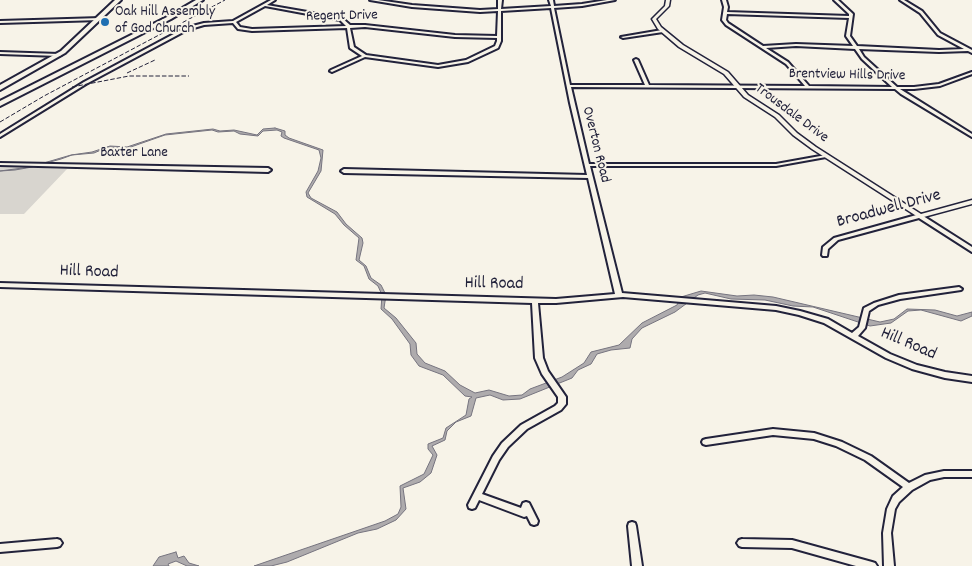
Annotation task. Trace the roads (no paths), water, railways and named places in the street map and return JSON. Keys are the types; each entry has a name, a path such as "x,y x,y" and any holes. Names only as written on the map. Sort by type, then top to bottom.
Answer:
{"highway":[{"path":"0,96 168,13 189,0"},
{"path":"0,104 200,0"}],"main road":[{"path":"0,88 60,55 118,0"}],"street":[{"path":"0,136 85,83 183,30 204,24 234,22 273,0"},
{"path":"372,0 399,5 465,10 500,10 551,3 613,0"},
{"path":"399,5 405,0"},
{"path":"264,5 336,17 344,21 348,26 351,47 365,56 421,65 448,65 463,62 490,52 497,46 500,0"},
{"path":"623,36 662,31 654,20 667,6 668,0"},
{"path":"724,0 726,13 724,20 727,24 764,47 791,67 808,87"},
{"path":"836,0 851,16 848,33 854,47 897,88 972,136"},
{"path":"902,0 921,12 939,34 970,51"},
{"name":"Overton Road","path":"551,3 618,295"},
{"path":"726,13 851,16"},
{"path":"0,22 100,18"},
{"name":"Regent Drive","path":"234,22 239,28 255,30 373,26 457,36 499,37"},
{"name":"Trousdale Drive","path":"662,31 726,73 746,96 775,115 794,134 920,216"},
{"path":"764,47 796,45 970,51"},
{"path":"0,53 60,55"},
{"path":"332,71 365,56"},
{"path":"636,60 647,86"},
{"name":"Brentview Hills Drive","path":"569,86 897,88 935,86 972,73"},
{"path":"587,165 776,165 826,156"},
{"name":"Baxter Lane","path":"0,164 268,170"},
{"path":"344,171 590,177"},
{"name":"Broadwell Drive","path":"825,256 825,248 836,239 972,202"},
{"path":"920,216 972,250"},
{"name":"Hill Road","path":"0,285 535,301 618,295 794,311 821,319 905,364 945,376 972,379"},
{"path":"853,336 861,330 868,309 884,301 959,289"},
{"path":"472,505 496,458 511,439 524,427 562,404 562,397 549,378 538,352 535,301"},
{"path":"706,442 765,432 790,432 814,436 839,444 868,458 909,487"},
{"path":"889,566 887,534 890,509 896,499 909,487 933,476 972,474"},
{"path":"477,496 524,513 526,506 534,521"},
{"path":"632,526 637,566"},
{"path":"0,548 57,543"},
{"path":"742,543 792,544 872,566"}],"railway":[{"path":"0,122 44,96 225,0"},
{"path":"127,73 155,60"},
{"path":"72,87 129,76 189,76"}],"place":[{"name":"Oak Hill Assembly of God Church","path":"105,22"}]}
